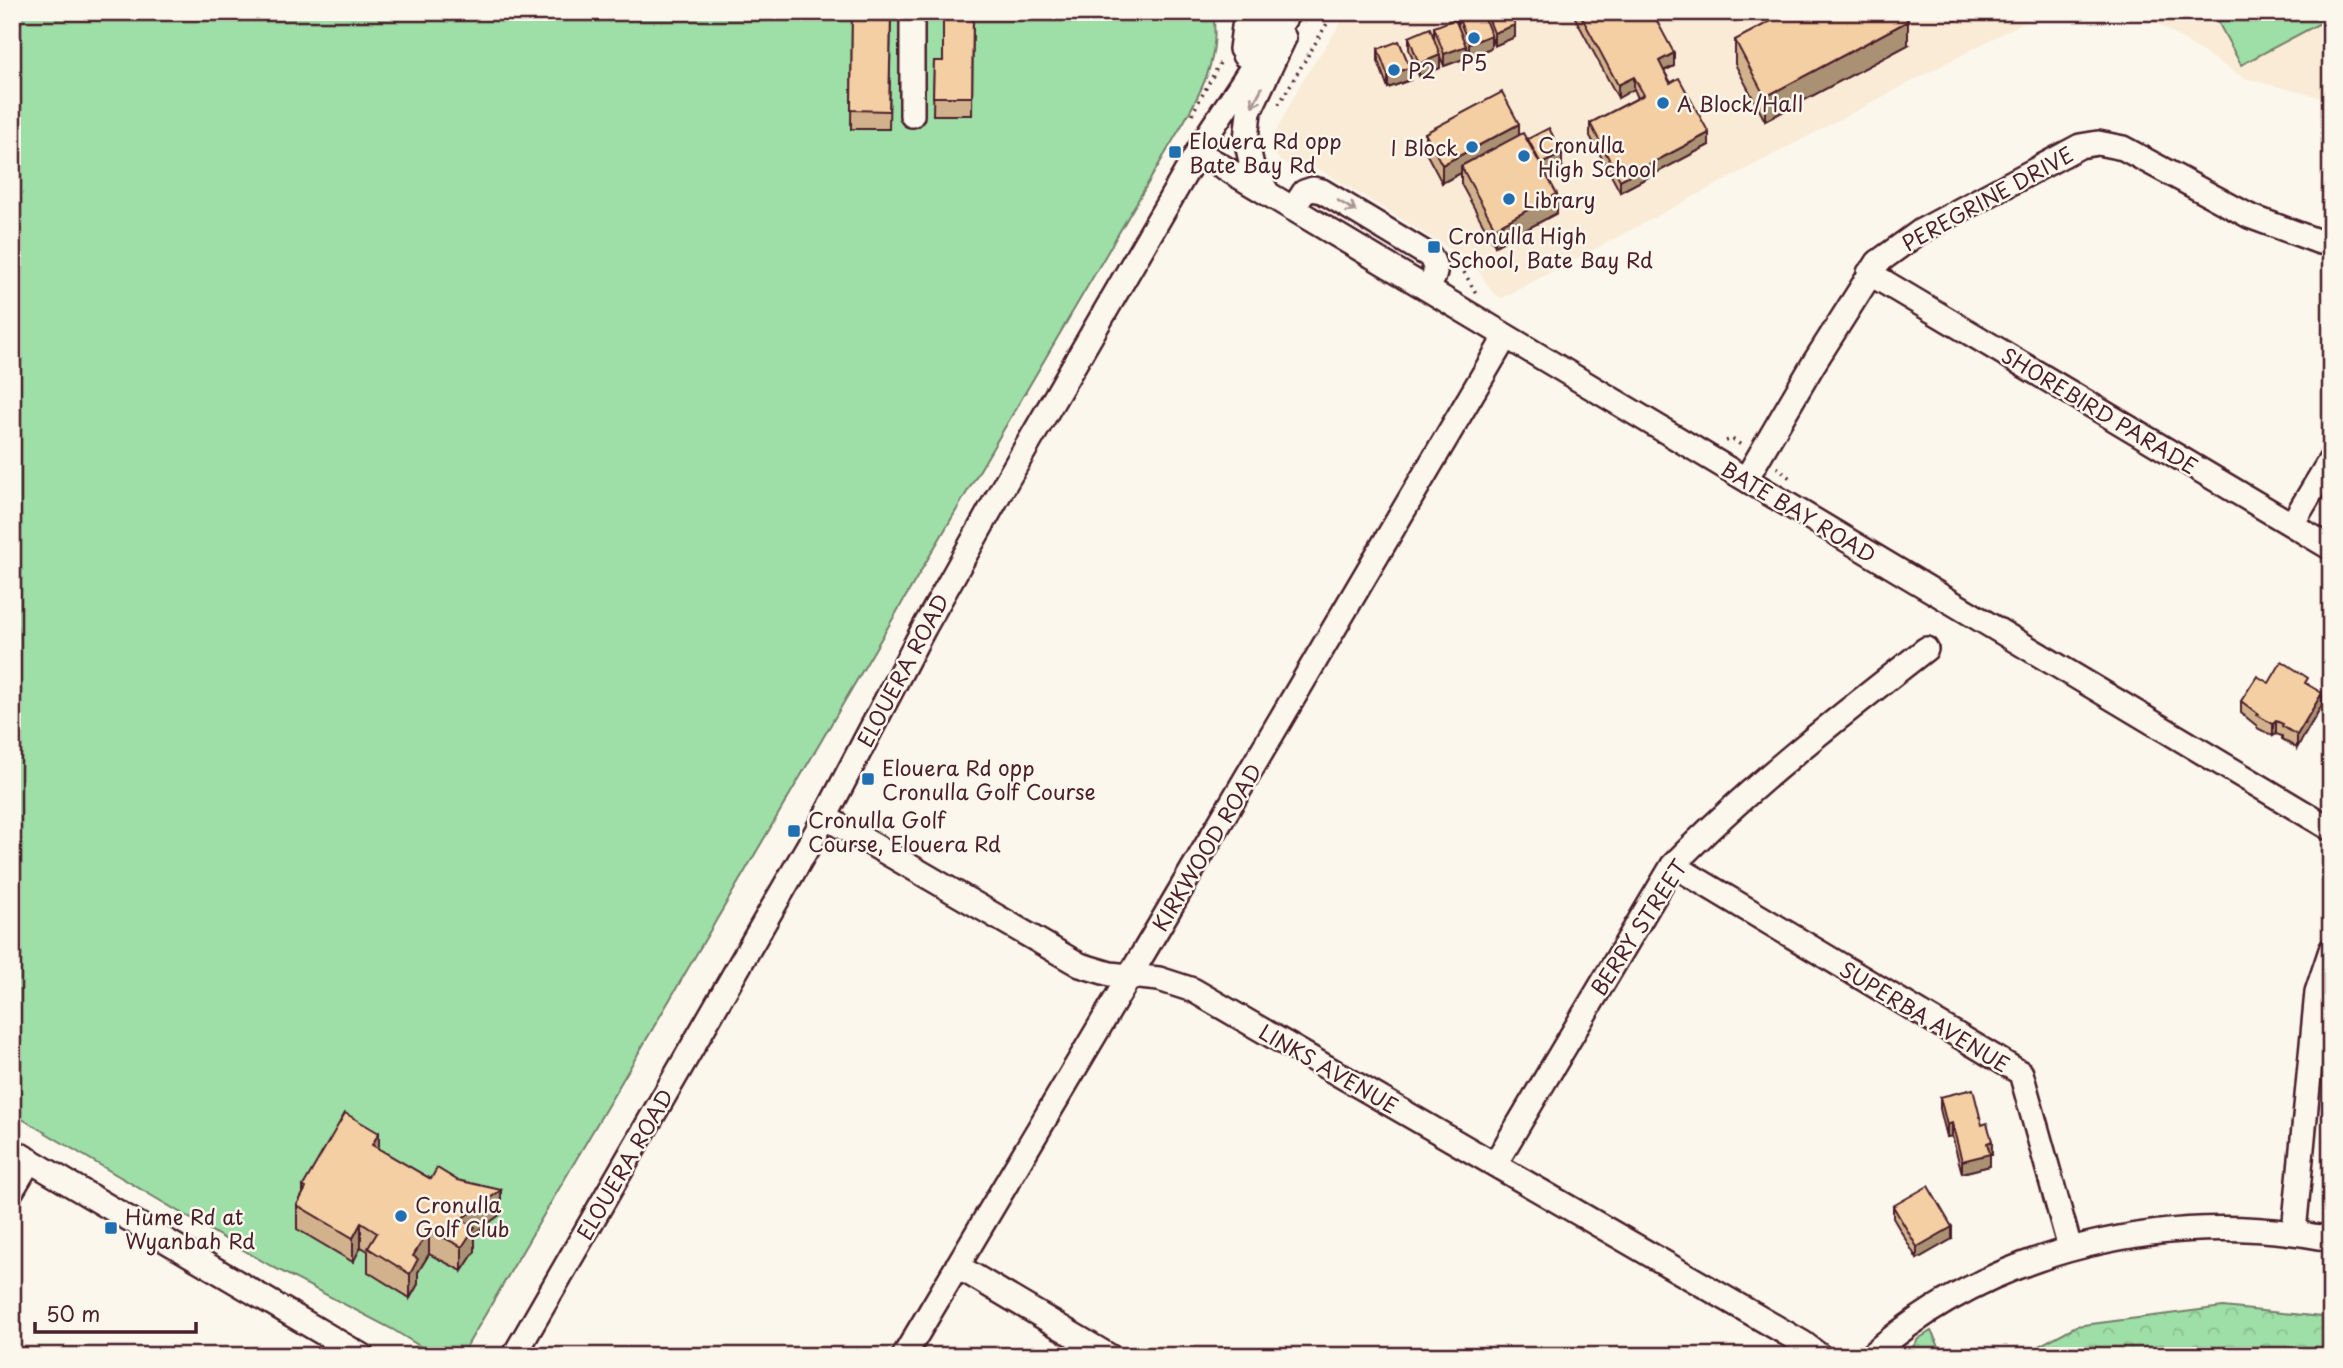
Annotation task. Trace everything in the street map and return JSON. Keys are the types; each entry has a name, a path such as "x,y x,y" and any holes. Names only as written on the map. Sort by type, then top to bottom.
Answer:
{"street":[{"path":"912,12 912,115"},
{"path":"1236,69 1246,12"},
{"name":"ELOUERA ROAD","path":"1210,131 1236,69 1266,12"},
{"name":"ELOUERA ROAD","path":"514,1356 825,817 924,628 1006,482 1210,131 1289,12"},
{"path":"1267,193 1252,166 1246,139 1249,112 1266,81 1295,12"},
{"name":"PEREGRINE DRIVE","path":"1746,479 1878,262 1921,231 2080,146 2098,142 2123,148 2249,216 2331,244"},
{"name":"BATE BAY ROAD","path":"1198,152 2331,829"},
{"name":"SHOREBIRD PARADE","path":"1870,273 2331,548"},
{"name":"KIRKWOOD ROAD","path":"904,1356 1506,335"},
{"path":"2292,524 2331,459"},
{"name":"BERRY STREET","path":"1495,1164 1673,865 1827,727 1926,649"},
{"name":"LINKS AVENUE","path":"825,817 1080,965 1096,971 1159,979 1193,990 1803,1343 1820,1356"},
{"name":"SUPERBA AVENUE","path":"1673,865 2021,1073 2070,1248"},
{"path":"2294,1232 2317,992 2331,950"},
{"path":"12,1190 21,1155 362,1356"},
{"path":"1870,1356 1887,1340 1932,1309 1969,1289 2020,1265 2070,1248 2115,1238 2174,1231 2294,1232 2331,1239"},
{"path":"957,1266 1109,1356"}],"path":[{"path":"1191,117 1222,61 1223,49"},
{"path":"2327,1128 2326,1138 2331,1157"}],"shaded area":[{"name":"Cronulla High School","path":"1348,12 2043,12 1502,298 1493,293 1473,263 1321,170 1294,167 1280,161 1272,150 1272,139 1301,83"},
{"path":"2139,12 2331,12 2331,100 2244,78"}],"green space":[{"path":"12,12 1213,12 1213,52 1202,88 1189,113 461,1356 436,1356 392,1329 269,1265 12,1113"},
{"path":"2237,12 2322,12 2326,20 2241,65 2218,22"},
{"path":"2223,1307 2331,1318 2331,1356 2020,1356 2076,1326"},
{"path":"1931,1331 1944,1356 1907,1356 1918,1339"}],"building":[{"path":"852,12 891,12 889,111 851,110"},
{"path":"943,12 973,12 972,97 933,97 934,61 943,61"},
{"path":"1470,12 1482,12 1491,35 1469,44 1458,17"},
{"path":"1486,12 1510,12 1515,25 1494,33"},
{"name":"A Block/Hall","path":"1579,12 1652,12 1674,53 1659,61 1670,83 1679,78 1709,133 1620,180 1590,123 1644,95 1634,77 1618,85"},
{"path":"1788,12 1903,12 1908,21 1765,97 1735,40"},
{"path":"1455,19 1466,46 1444,54 1434,27"},
{"path":"1430,28 1440,55 1419,64 1409,37"},
{"path":"1399,41 1410,67 1388,76 1378,49"},
{"path":"1502,92 1519,124 1442,165 1425,133"},
{"path":"1549,128 1562,154 1541,164 1528,139"},
{"name":"Library","path":"1523,133 1557,194 1495,228 1461,166"},
{"path":"2282,661 2308,678 2305,683 2322,693 2297,735 2282,726 2283,724 2276,721 2273,724 2257,715 2241,701 2257,676 2269,683"},
{"path":"1973,1089 1982,1125 1987,1123 1992,1141 1987,1143 1990,1154 1962,1161 1952,1123 1947,1125 1940,1097"},
{"path":"345,1113 379,1133 372,1145 431,1179 437,1168 457,1180 501,1190 461,1219 475,1227 462,1247 429,1230 413,1256 418,1259 410,1274 368,1248 377,1233 361,1223 353,1238 297,1205 306,1188 303,1186"},
{"path":"1928,1186 1952,1227 1917,1247 1893,1206"}],"place":[{"name":"P5","path":"1474,38"},
{"name":"P2","path":"1394,70"},
{"name":"A Block/Hall","path":"1663,103"},
{"name":"I Block","path":"1472,147"},
{"name":"Elouera Rd opp Bate Bay Rd","path":"1175,152"},
{"name":"Cronulla High School","path":"1524,156"},
{"name":"Library","path":"1509,199"},
{"name":"Cronulla High School, Bate Bay Rd","path":"1434,247"},
{"name":"Elouera Rd opp Cronulla Golf Course","path":"868,779"},
{"name":"Cronulla Golf Course, Elouera Rd","path":"794,831"},
{"name":"Cronulla Golf Club","path":"401,1216"},
{"name":"Hume Rd at Wyanbah Rd","path":"111,1228"}]}
